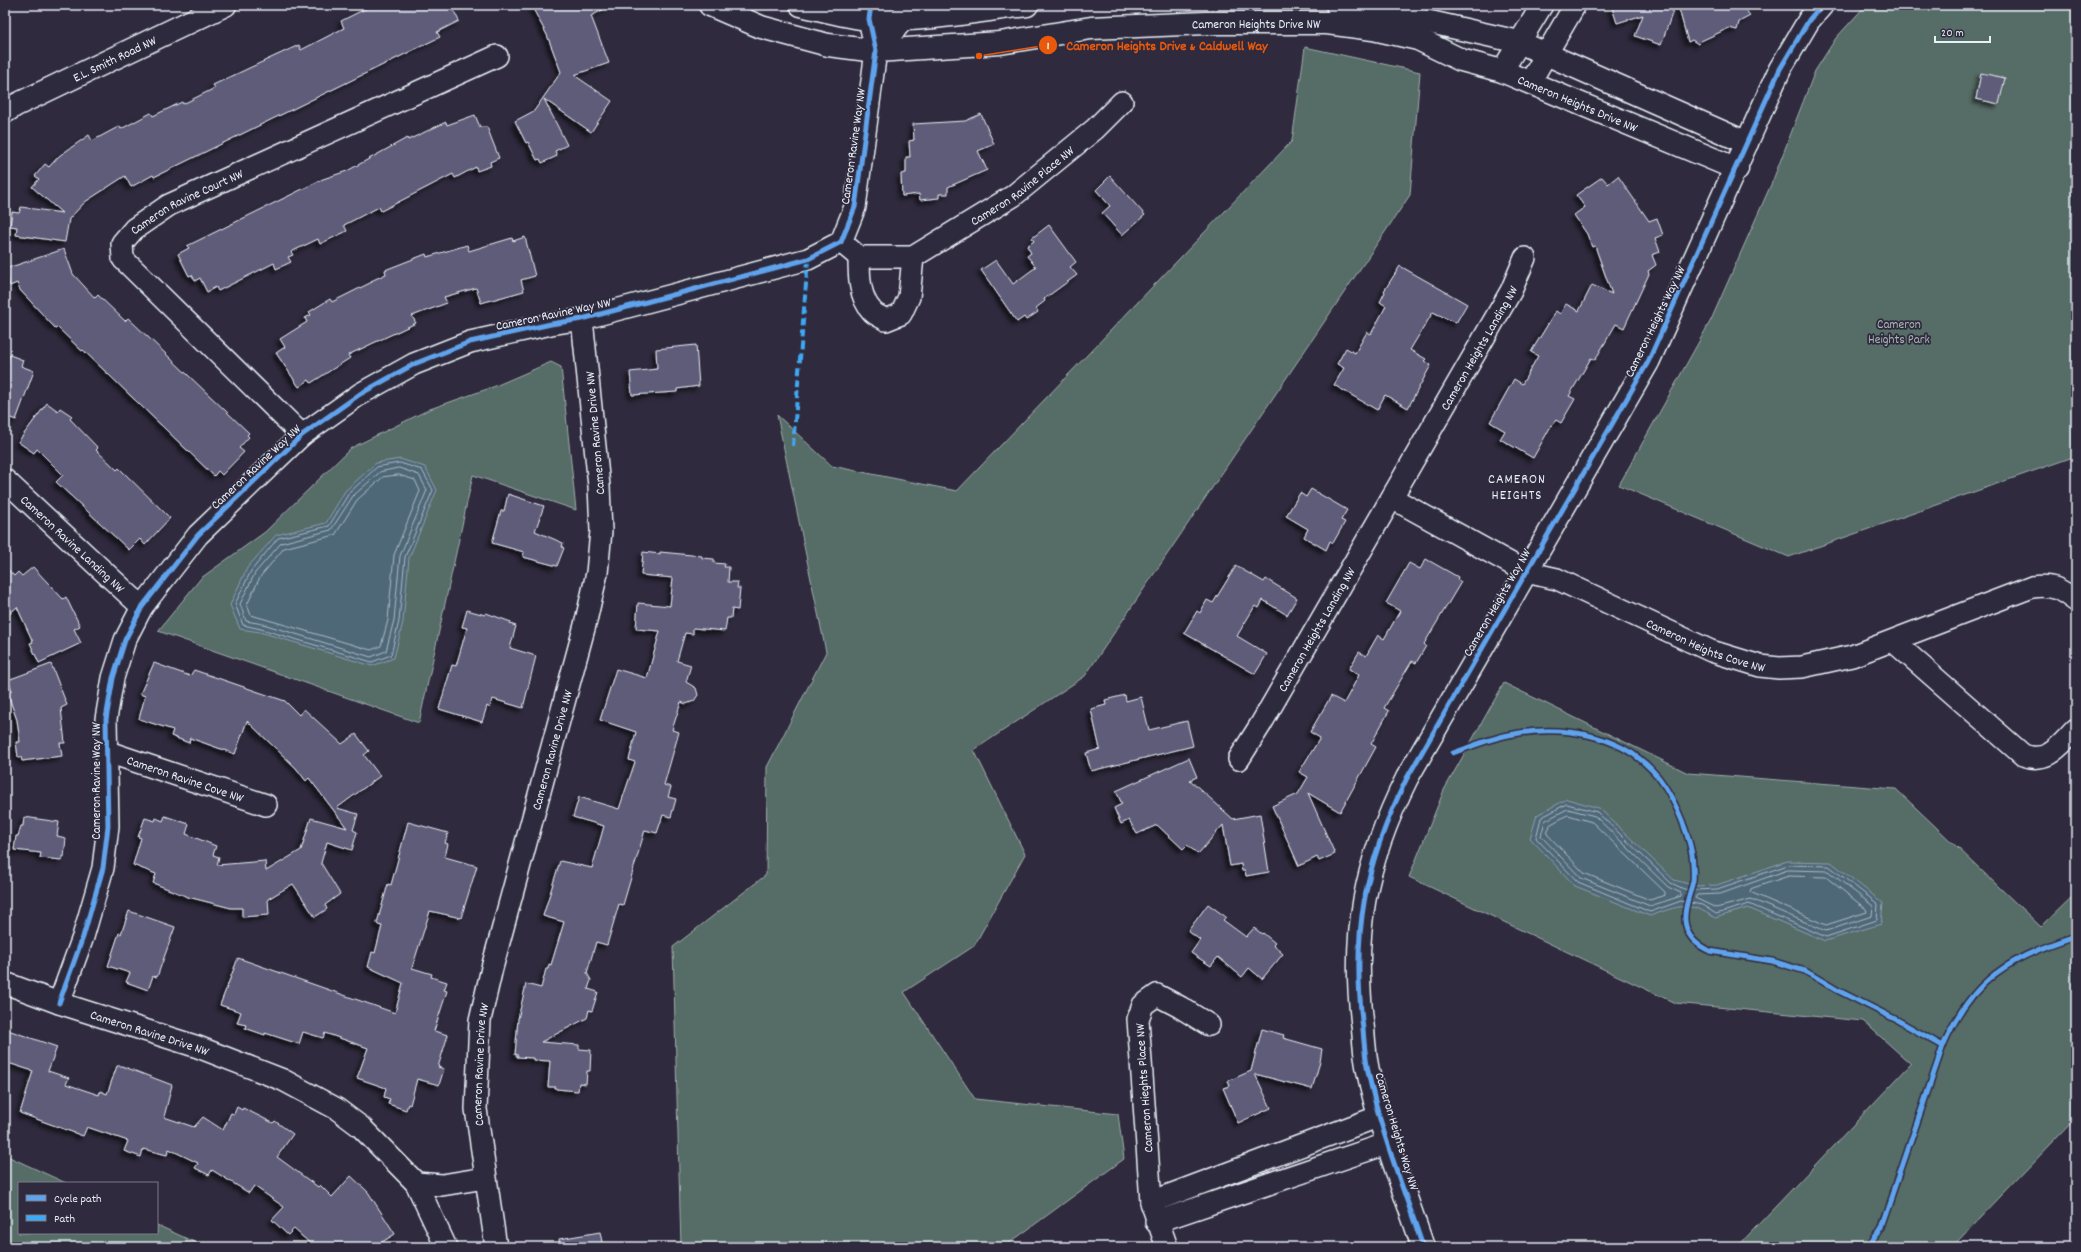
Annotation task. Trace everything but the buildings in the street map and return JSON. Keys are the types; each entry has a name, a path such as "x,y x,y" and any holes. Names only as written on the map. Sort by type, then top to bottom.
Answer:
{"street":[{"name":"E.L. Smith Road NW","path":"5,112 16,105 225,5"},
{"name":"Cameron Heights Drive NW","path":"710,5 761,27 828,45 876,51 1000,43 1091,28 1206,23 1332,14 1373,29 1424,30 1519,42 1545,55 1747,143"},
{"path":"800,5 837,14 905,12 1027,5"},
{"path":"1502,71 1542,5"},
{"path":"1530,82 1574,5"},
{"name":"Cameron Heights Way NW","path":"1423,1247 1380,1116 1368,1070 1358,980 1361,912 1373,862 1389,814 1407,778 1648,362 1780,69 1809,20 1822,5"},
{"path":"870,12 876,51"},
{"path":"876,51 905,12"},
{"name":"Cameron Heights Drive NW","path":"1424,30 1461,60 1502,71 1736,168"},
{"name":"Cameron Ravine Way NW","path":"60,1003 83,937 103,868 108,826 105,751 106,719 113,678 125,640 142,607 198,535 302,435 360,394 414,364 470,342 551,324 582,319 808,259 841,242 855,207 876,51"},
{"name":"Cameron Ravine Court NW","path":"302,435 123,259 122,243 134,228 169,205 497,56"},
{"name":"Cameron Ravine Place NW","path":"858,257 913,256 1013,196 1096,129 1122,102"},
{"path":"841,242 858,257 859,278 863,295 872,312 886,320 901,314 909,298 913,256"},
{"name":"Cameron Heights Landing NW","path":"1239,759 1261,724 1511,291 1525,258"},
{"name":"Cameron Ravine Drive NW","path":"496,1247 476,1109 480,1020 492,968 583,632 597,573 602,531 599,486 582,319"},
{"name":"Cameron Ravine Landing NW","path":"5,480 142,607"},
{"path":"1392,498 1526,572"},
{"name":"Cameron Heights Cove NW","path":"1526,572 1557,579 1711,651 1760,666 1787,668 1825,664 1893,642 2032,587 2045,585 2056,587 2076,601"},
{"path":"1893,642 2023,755 2034,759 2046,757 2076,729"},
{"name":"Cameron Ravine Cove NW","path":"105,751 266,805"},
{"path":"5,983 60,1003"},
{"name":"Cameron Hieghts Place NW","path":"1167,1247 1156,1222 1150,1202 1138,1019 1143,1005 1157,995 1209,1025"},
{"name":"Cameron Ravine Drive NW","path":"60,1003 198,1047 283,1080 337,1109 361,1126 416,1183 446,1247"},
{"path":"1150,1202 1380,1116"},
{"path":"1156,1222 1389,1144"},
{"path":"416,1183 442,1185 485,1178"}],"green space":[{"name":"Cameron Heights Park","path":"1866,5 2076,5 2076,456 1789,557 1619,485 1711,320 1773,180 1815,71 1836,38"},
{"path":"1305,47 1420,72 1410,195 1085,676 974,750 1025,854 974,946 904,992 975,1099 1118,1114 1124,1159 1004,1247 681,1247 673,947 766,875 767,767 826,652 777,415 832,466 957,491 1292,141"},
{"path":"551,362 561,367 576,510 473,475 419,723 158,631 201,578 265,532 351,448 430,409 493,387"},
{"path":"1504,683 1688,773 1896,789 2041,927 2076,893 2076,1118 1952,1247 1737,1247 1911,1064 1863,1021 1675,1003 1409,877 1444,790"},
{"path":"5,1155 64,1182 18,1182 18,1234 158,1234 158,1225 205,1247 5,1247"}],"water":[{"path":"400,459 425,467 437,490 409,558 403,622 394,658 372,666 260,632 240,629 230,605 247,568 276,535 326,523 345,491 376,463"},
{"path":"1567,799 1599,808 1674,880 1696,886 1717,885 1787,861 1831,862 1883,903 1881,924 1825,941 1748,908 1715,918 1698,909 1683,906 1650,916 1575,886 1530,838 1537,815"}],"marked path":[{"path":"793,446 808,259"}],"cycle path":[{"path":"59,1003 83,937 103,868 108,826 106,719 113,678 125,640 142,607 198,535 302,435 360,394 414,364 470,342 551,324 582,319 808,259 841,242 855,207 876,51 869,19 871,5"},
{"path":"1423,1247 1379,1116 1368,1071 1365,1050 1360,994 1360,931 1364,900 1380,840 1407,778 1648,362 1780,69 1809,20 1822,5"},
{"path":"1453,753 1498,737 1532,731 1569,732 1588,735 1606,740 1623,748 1638,758 1659,778 1672,798 1682,821 1690,844 1693,871 1693,881 1688,898 1685,921 1687,931 1695,942 1710,951 1772,961 1805,971 1837,990 1897,1020 1943,1046"},
{"path":"1869,1247 1882,1226 1943,1046 1954,1023 1966,1004 1995,974 2012,963 2052,944 2076,936"}],"place":[{"name":"Cameron Heights Drive & Caldwell Way","path":"979,56"}],"district":[{"name":"CAMERON HEIGHTS","path":"1517,486"}]}
